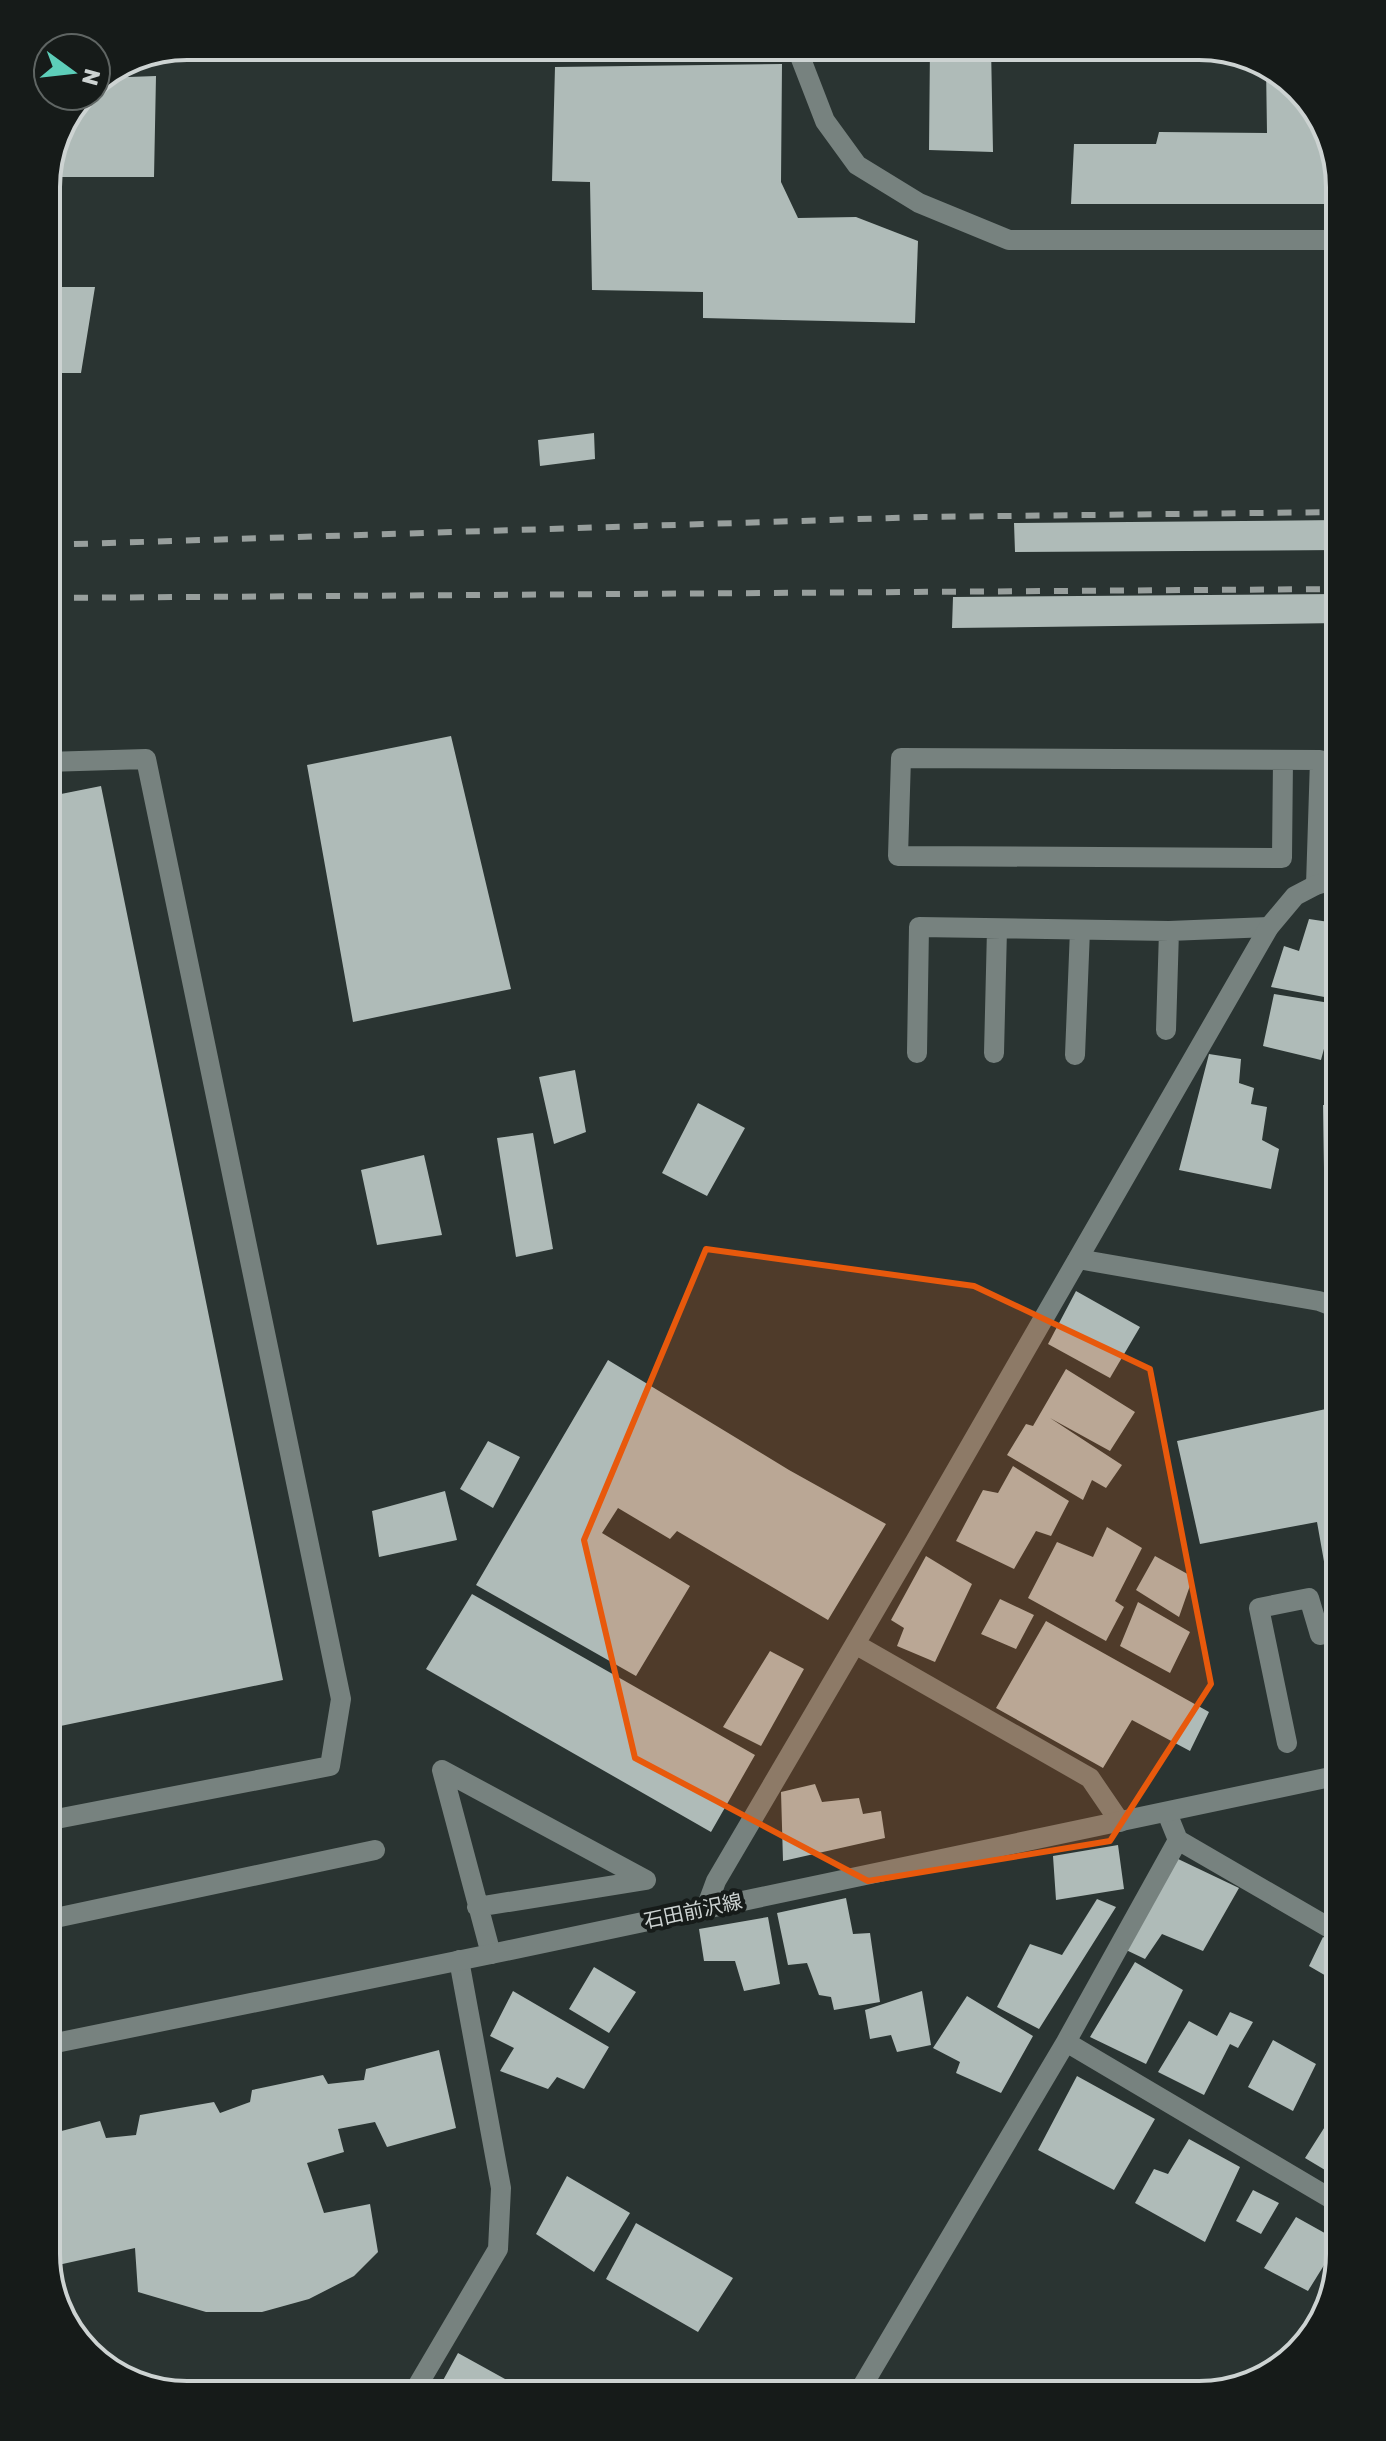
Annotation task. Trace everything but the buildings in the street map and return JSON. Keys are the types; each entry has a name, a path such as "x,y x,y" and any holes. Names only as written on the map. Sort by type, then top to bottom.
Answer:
{"street":[{"path":"801,60 825,121 857,165 919,203 1009,240 1326,240"},
{"path":"1283,760 1282,858 898,856 901,758 1320,760 1316,885"},
{"path":"60,762 146,759 341,1699 330,1766 60,1818"},
{"path":"706,1908 716,1881 1269,927 1295,896 1326,882"},
{"path":"917,1053 919,927 1169,931 1269,927"},
{"path":"994,1053 997,929"},
{"path":"1075,1055 1080,930"},
{"path":"1166,1030 1169,931"},
{"path":"1078,1259 1326,1304"},
{"path":"1287,1743 1259,1608 1309,1598 1320,1635 1326,1634"},
{"path":"855,1644 1090,1778 1120,1822"},
{"path":"477,1907 646,1880 442,1770 477,1907 491,1954"},
{"name":"石田前沢線","path":"60,2042 1326,1778"},
{"path":"1167,1813 1178,1840 1326,1926"},
{"path":"865,2381 1066,2042 1178,1840"},
{"path":"60,1917 375,1850"},
{"path":"420,2381 498,2249 501,2188 459,1960"},
{"path":"1066,2042 1326,2196"}],"highlighted area":[{"path":"706,1249 974,1286 1150,1369 1211,1684 1110,1841 868,1881 635,1758 584,1540"}],"railway":[{"path":"60,545 924,517 1326,512"},
{"path":"60,598 1326,589"}]}
